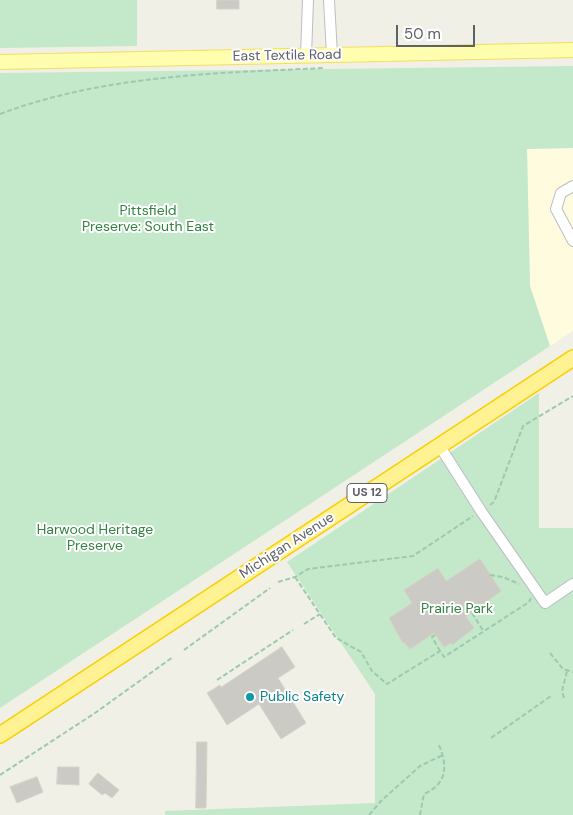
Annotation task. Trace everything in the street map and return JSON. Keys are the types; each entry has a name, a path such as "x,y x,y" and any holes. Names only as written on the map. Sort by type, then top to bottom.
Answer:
{"highway":[{"name":"Michigan Avenue","path":"0,735 573,358"}],"main road":[{"name":"East Textile Road","path":"0,62 306,56 331,62 573,50"}],"street":[{"path":"306,56 308,0"},
{"path":"329,0 331,62"},
{"path":"573,186 561,193 556,209 573,241"},
{"path":"439,445 481,511 545,603 573,584"}],"path":[{"path":"0,114 48,98 116,83 331,62"},
{"path":"486,507 494,502 523,426 573,396"},
{"path":"278,582 295,577 308,569 413,556 475,514"},
{"path":"490,575 499,575 517,585 521,584"},
{"path":"295,577 336,638 361,652 372,671 387,684 440,651"},
{"path":"184,650 270,588"},
{"path":"435,635 432,637 444,657 529,602 531,598"},
{"path":"472,613 484,632"},
{"path":"304,624 320,614"},
{"path":"217,680 293,630"},
{"path":"550,653 567,671 573,672"},
{"path":"0,775 174,657"},
{"path":"564,698 562,691 567,671"},
{"path":"491,738 550,696"},
{"path":"420,815 424,794 437,788 443,777 443,755 439,745"},
{"path":"369,815 381,801 420,766 443,755"}],"shaded area":[{"path":"573,148 573,331 550,346 530,286 527,149"}],"green space":[{"path":"0,0 137,0 137,46 0,48"},
{"path":"573,66 573,148 527,149 530,286 550,346 0,708 0,73"},
{"name":"Prairie Park","path":"539,393 539,528 573,528 573,815 165,815 165,811 375,803 375,694 287,562"}],"building":[{"path":"217,0 239,0 239,9 217,9"},
{"path":"480,559 501,591 466,617 474,628 452,645 451,643 444,647 434,633 410,649 403,643 389,618 412,603 404,590 438,568 446,581"},
{"name":"Public Safety","path":"282,647 295,667 278,678 306,723 281,739 259,704 227,725 207,693 220,685 221,687"},
{"path":"197,742 207,742 206,808 196,808"},
{"path":"58,767 79,767 79,785 57,784"},
{"path":"98,773 119,790 112,798 105,793 102,795 89,784"},
{"path":"37,777 43,792 17,803 10,787"}],"place":[{"name":"Public Safety","path":"250,697"}],"park label":[{"name":"Pittsfield Preserve: South East","path":"148,220"},
{"name":"Harwood Heritage Preserve","path":"95,538"}]}
